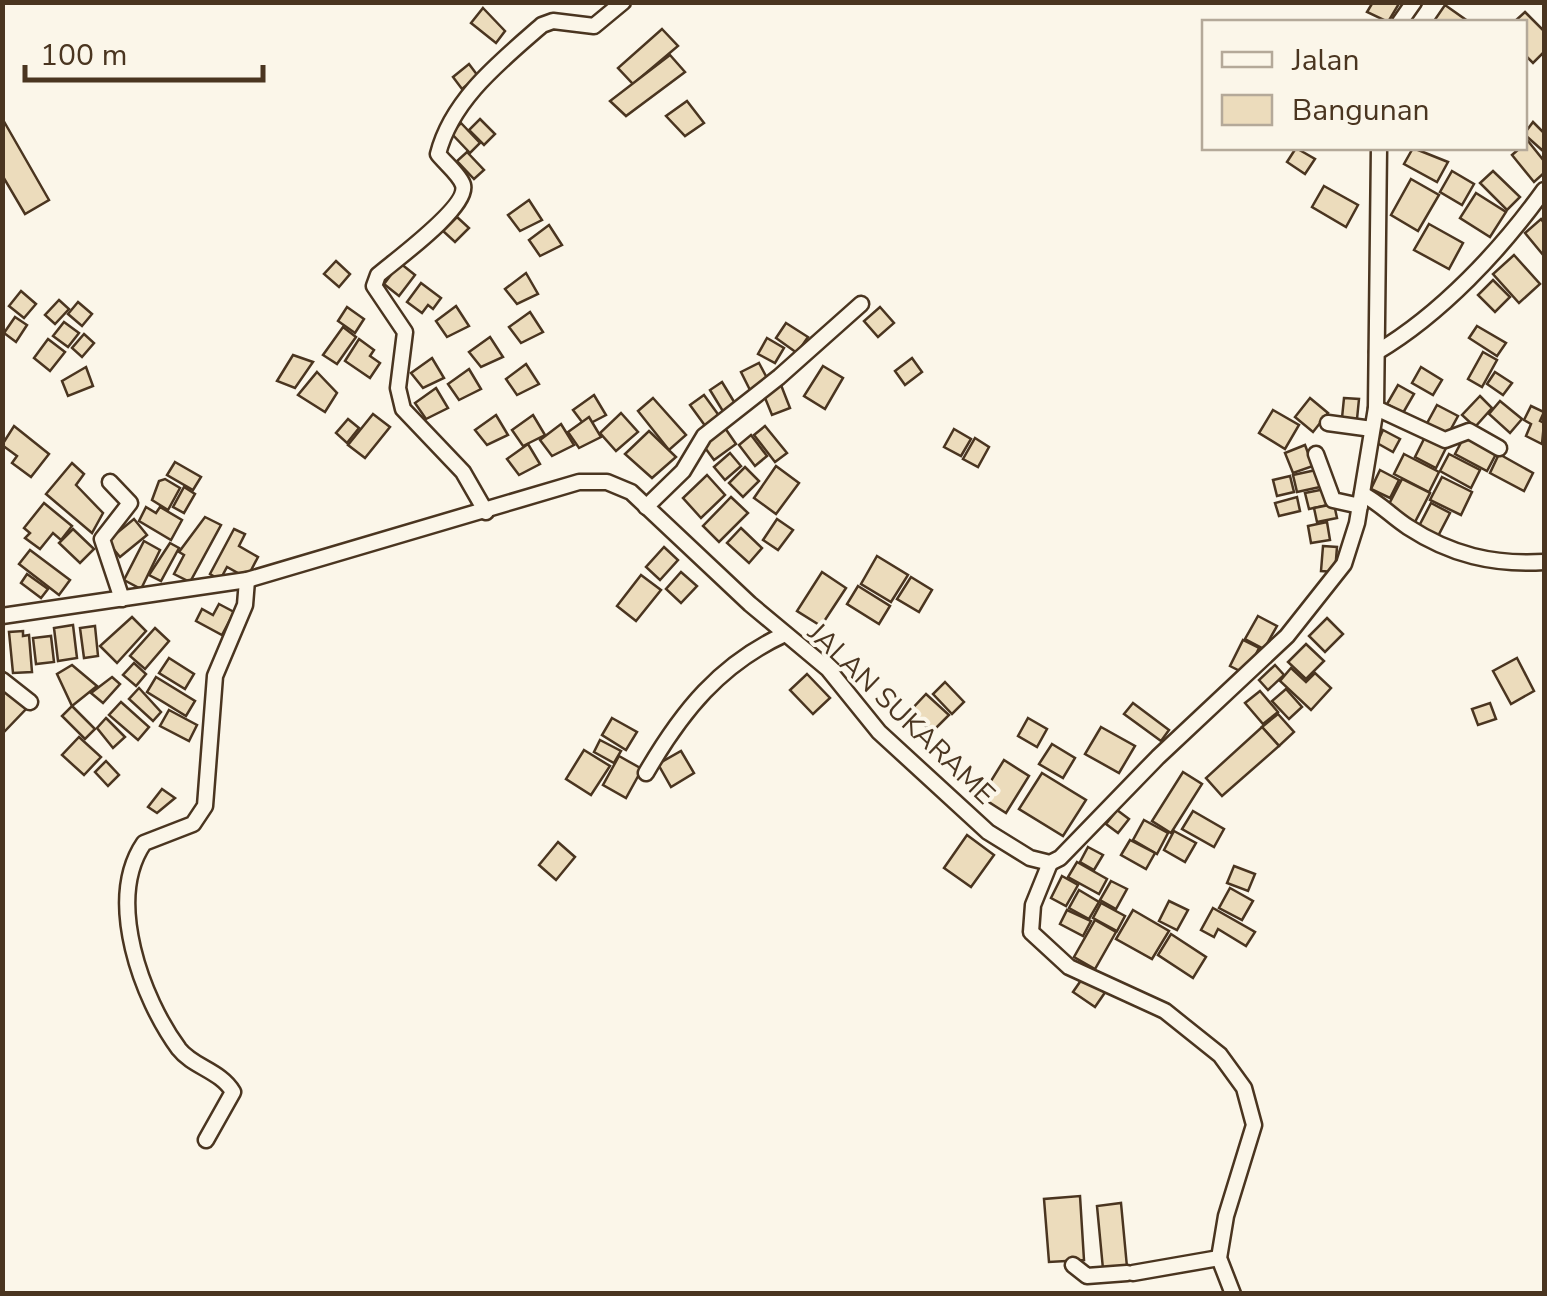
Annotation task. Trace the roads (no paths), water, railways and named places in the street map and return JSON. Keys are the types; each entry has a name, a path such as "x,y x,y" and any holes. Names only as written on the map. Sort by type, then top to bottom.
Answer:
{"street":[{"path":"486,512 463,472 403,409 398,388 405,332 374,286 378,276 452,212 463,194 463,184 438,154 452,122 476,85 542,25 553,21 594,26 624,2"},
{"path":"1233,1294 1218,1258 1226,1216 1254,1125 1244,1088 1220,1055 1165,1010 1082,973 1044,946 1032,932 1030,920 1050,863 1231,693 1319,602 1344,564 1361,500 1376,408 1379,150"},
{"path":"1377,352 1457,288 1504,242 1544,190"},
{"path":"646,507 684,471 704,436 780,378 862,304"},
{"path":"1376,408 1448,441 1469,431 1499,448"},
{"path":"1328,423 1372,429"},
{"path":"1316,454 1333,500 1361,500 1460,554 1516,564 1544,562"},
{"name":"JALAN SUKARAME","path":"2,616 246,580 587,480 618,485 828,670 879,732 988,832 1030,858 1050,863"},
{"path":"110,482 130,503 102,539 122,598"},
{"path":"206,1140 233,1092 210,1069 181,1052 153,1002 137,954 128,900 135,861 144,843 192,824 205,806 215,676 246,605 246,580"},
{"path":"646,772 664,741 720,672 784,634"},
{"path":"2,680 30,702"},
{"path":"1073,1265 1087,1276 1218,1258"}]}
